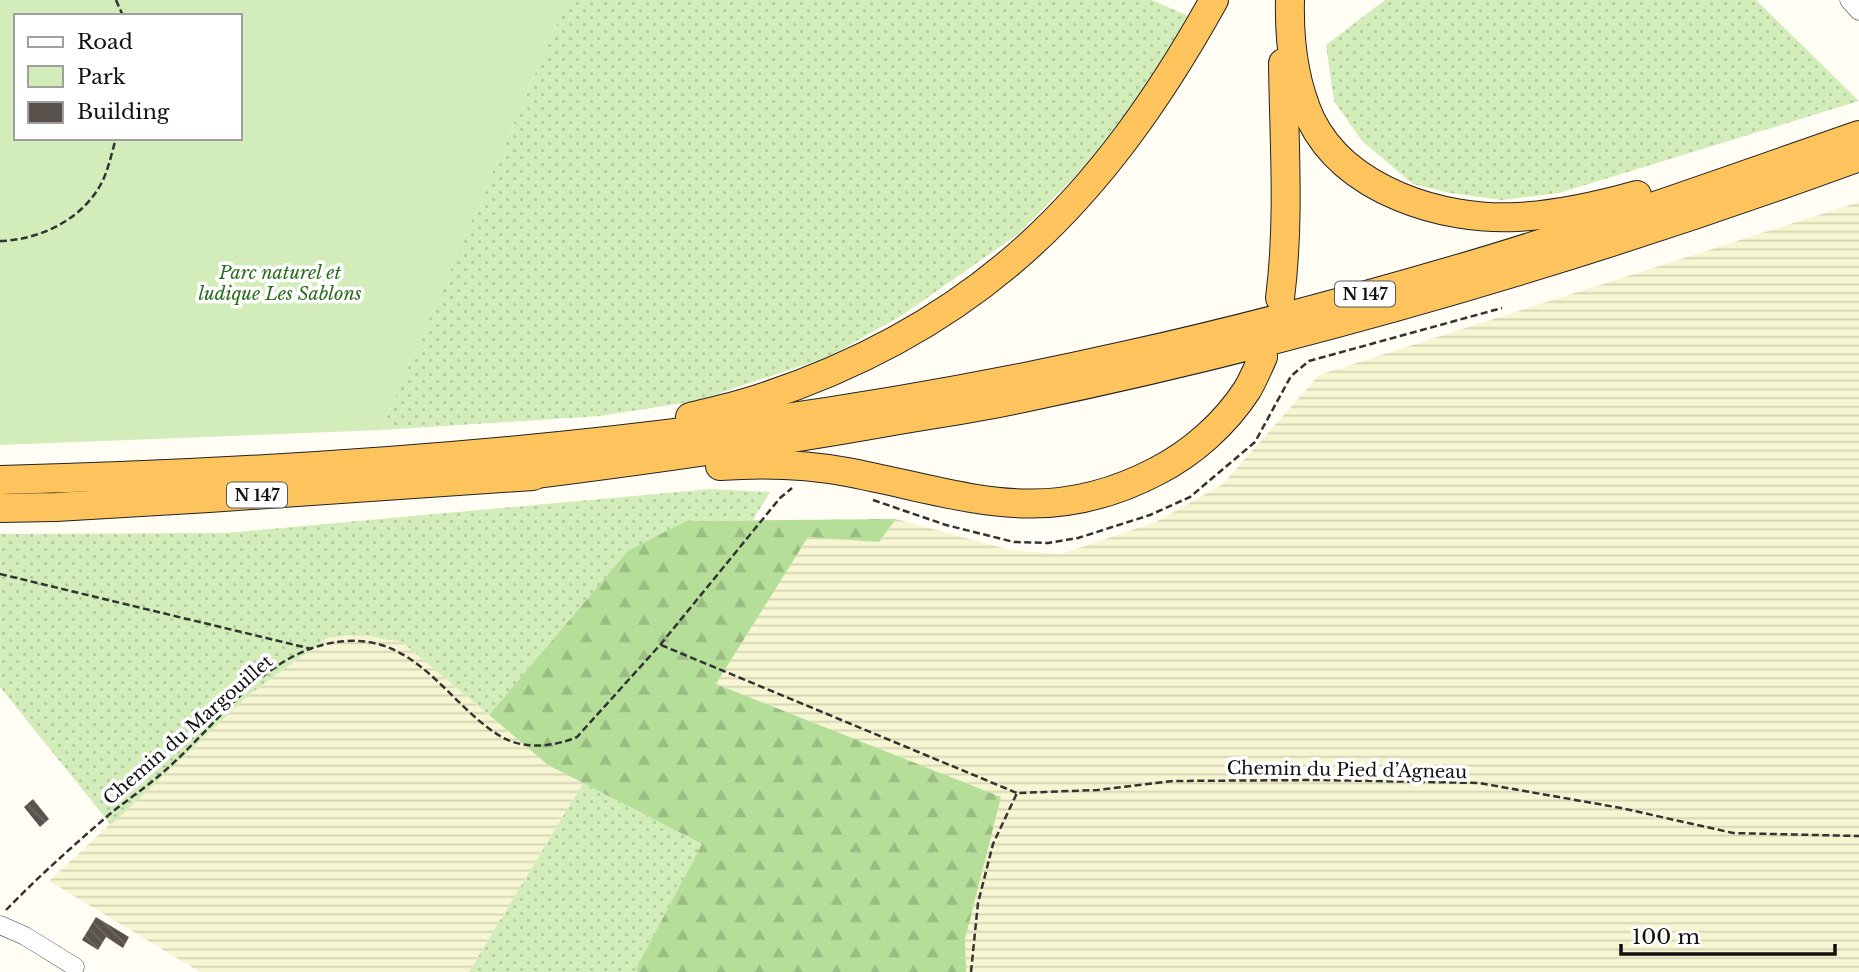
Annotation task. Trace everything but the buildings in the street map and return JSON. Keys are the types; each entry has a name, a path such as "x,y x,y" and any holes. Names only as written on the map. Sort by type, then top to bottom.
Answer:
{"highway":[{"path":"511,464 572,437 684,419 760,399 824,375 881,349 982,287 1068,208 1112,157 1148,109 1214,0"},
{"path":"1280,298 1287,212 1281,0"},
{"path":"1290,0 1293,57 1301,92 1312,121 1327,143 1374,185 1395,196 1436,210 1475,216 1515,217 1558,213 1859,134"},
{"name":"N 147","path":"0,508 195,499 511,464 650,438 761,423 1016,378 1128,355 1451,271 1616,219 1859,134"},
{"name":"N 147","path":"0,480 657,459 780,441 1018,399 1137,374 1283,338 1564,258 1859,157"},
{"path":"511,464 617,474 750,464 802,466 845,472 985,502 1021,505 1060,503 1121,488 1168,466 1196,446 1226,418 1248,389 1263,357"}],"street":[{"path":"1849,0 1859,11"},
{"path":"0,925 25,936 75,967"}],"path":[{"path":"0,241 16,241 41,234 74,216 102,181 115,140"},
{"path":"864,498 946,525 1014,542 1048,543 1079,538 1150,515 1190,497 1255,442 1291,376 1309,361 1502,308"},
{"name":"Chemin du Margouillet","path":"0,916 42,874 112,812 161,775 203,736 230,705 262,677 285,661 312,649 348,641 379,644 407,656 502,737 533,746 559,744 577,737 660,645 780,498 793,487 801,486"},
{"path":"0,574 312,649"},
{"path":"660,645 1017,793 993,845 978,903 971,972"},
{"name":"Chemin du Pied d’Agneau","path":"1017,793 1098,790 1173,781 1479,783 1621,808 1733,833 1859,836"}],"green space":[{"name":"Parc naturel et ludique Les Sablons","path":"0,0 567,0 381,430 0,445"},
{"path":"567,0 1152,0 1195,19 1093,158 1017,235 901,316 828,357 696,401 600,416 381,430"},
{"path":"1385,0 1756,0 1859,101 1559,193 1502,200 1450,193 1413,184 1362,141 1334,101 1326,45"},
{"path":"1859,202 1859,972 966,972 965,939 1001,797 716,684 808,536 879,542 896,519 1010,550 1061,554 1156,522 1223,484 1319,375"},
{"path":"710,489 770,492 753,520 686,521 628,552 489,715 402,642 357,634 327,638 250,694 111,825 0,687 0,534 227,533"},
{"path":"896,519 879,542 808,537 716,684 1001,797 965,939 966,972 638,972 636,969 702,844 548,765 489,715 628,551 686,521"},
{"path":"357,634 402,642 548,765 583,783 469,972 200,972 49,881 250,694 327,638"},
{"path":"583,783 702,844 637,969 638,972 469,972"}]}
